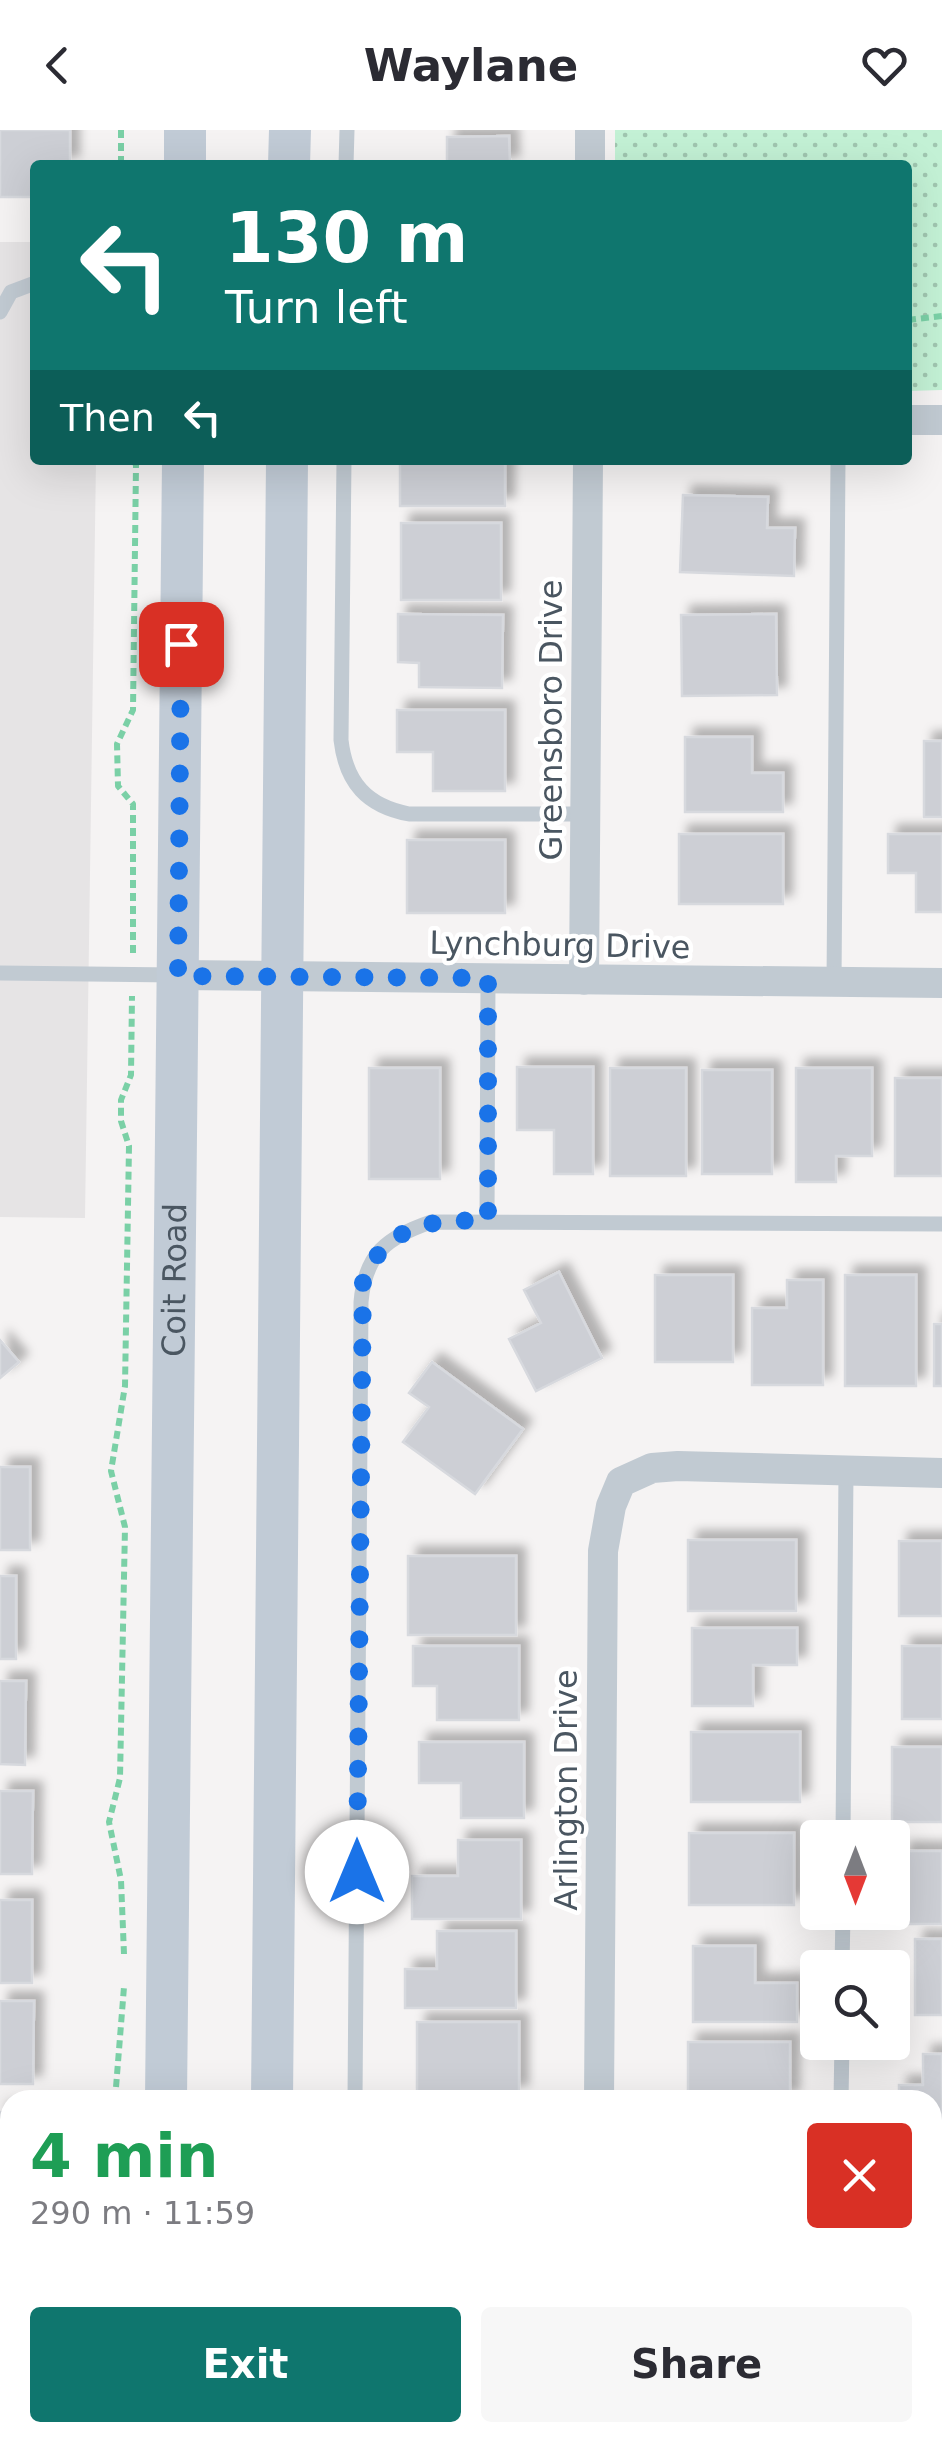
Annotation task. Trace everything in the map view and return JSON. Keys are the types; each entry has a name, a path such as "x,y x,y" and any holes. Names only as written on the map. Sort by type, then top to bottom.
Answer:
{"main road":[{"path":"185,130 185,160"},
{"path":"289,160 290,130"},
{"name":"Coit Road","path":"166,2090 182,465"},
{"path":"272,2090 287,465"}],"street":[{"path":"590,130 590,160"},
{"path":"912,420 942,420"},
{"name":"Greensboro Drive","path":"584,980 588,465"},
{"name":"Lynchburg Drive","path":"178,976 942,984"},
{"name":"Arlington Drive","path":"599,2090 603,1551 610,1506 621,1482 652,1468 846,1471"},
{"path":"846,1471 942,1473"}],"lane":[{"path":"346,160 347,130"},
{"path":"0,312 11,292 30,286"},
{"path":"344,465 342,740 352,780 366,798 382,808 409,814 586,814"},
{"path":"834,983 838,465"},
{"path":"0,973 178,976"},
{"path":"488,978 488,1220"},
{"path":"355,2090 363,1276 377,1252 402,1232 430,1222 942,1224"},
{"path":"843,1820 846,1471"},
{"path":"842,2060 842,2090"}],"path":[{"path":"120,130 121,160"},
{"path":"912,320 942,316"},
{"path":"124,1956 121,1880 109,1822 120,1778 126,1526 111,1471 126,1386 129,1146 121,1121 121,1100 131,1075 133,804 118,786 117,744 133,710 136,465"},
{"path":"116,2090 125,1975"}],"shaded area":[{"path":"0,242 30,242 30,465 96,465 85,1218 0,1217"}],"green space":[{"path":"615,130 942,130 942,390 912,391 912,160 615,160"}],"building":[{"path":"0,130 70,130 70,160 30,160 30,197 0,197"},
{"path":"509,136 510,160 447,160 447,137"},
{"path":"400,465 505,465 505,506 400,506"},
{"path":"683,495 768,497 767,528 795,528 794,576 680,572"},
{"path":"401,523 501,523 501,600 401,600"},
{"path":"398,614 503,615 502,688 419,687 419,663 398,662"},
{"path":"776,614 777,695 682,696 681,615"},
{"path":"397,710 505,710 505,791 433,791 433,752 397,752"},
{"path":"685,737 752,737 752,773 783,773 783,812 685,812"},
{"path":"924,741 942,741 942,817 924,817"},
{"path":"679,834 783,834 783,904 679,904"},
{"path":"888,834 942,834 942,912 916,912 916,873 888,873"},
{"path":"407,840 505,840 505,913 407,913"},
{"path":"517,1067 593,1067 593,1174 554,1174 554,1130 517,1130"},
{"path":"369,1068 440,1068 440,1179 369,1179"},
{"path":"610,1068 686,1068 686,1176 610,1176"},
{"path":"796,1068 872,1068 872,1156 836,1156 836,1182 796,1182"},
{"path":"702,1070 772,1070 772,1174 702,1174"},
{"path":"895,1078 942,1078 942,1176 895,1176"},
{"path":"559,1272 602,1358 536,1391 509,1339 541,1323 524,1290"},
{"path":"655,1275 733,1275 733,1362 655,1362"},
{"path":"845,1275 916,1275 916,1386 845,1386"},
{"path":"787,1280 823,1280 823,1385 752,1385 752,1308 787,1308"},
{"path":"934,1324 942,1324 942,1386 934,1386"},
{"path":"0,1340 19,1362 0,1378"},
{"path":"432,1362 523,1429 475,1494 403,1442 429,1407 409,1393"},
{"path":"0,1467 30,1467 30,1550 0,1550"},
{"path":"688,1540 796,1540 796,1611 688,1611"},
{"path":"899,1541 942,1541 942,1616 899,1616"},
{"path":"408,1556 516,1556 516,1635 408,1635"},
{"path":"0,1576 16,1576 16,1659 0,1659"},
{"path":"692,1628 797,1628 797,1665 753,1665 753,1706 692,1706"},
{"path":"413,1646 519,1646 519,1720 437,1720 437,1686 413,1686"},
{"path":"902,1646 942,1646 942,1719 902,1719"},
{"path":"0,1681 26,1681 25,1765 0,1764"},
{"path":"691,1732 800,1732 800,1802 691,1802"},
{"path":"419,1742 524,1742 524,1818 461,1818 461,1783 419,1783"},
{"path":"892,1747 942,1747 942,1822 892,1820"},
{"path":"0,1791 33,1791 32,1874 0,1874"},
{"path":"689,1833 794,1833 794,1905 689,1905"},
{"path":"458,1840 521,1840 521,1919 412,1919 412,1876 458,1876"},
{"path":"910,1851 942,1851 942,1924 910,1924"},
{"path":"0,1900 32,1900 32,1983 0,1983"},
{"path":"437,1931 516,1931 516,2008 405,2008 405,1969 437,1969"},
{"path":"915,1939 942,1939 942,2015 915,2015"},
{"path":"693,1946 755,1946 755,1983 797,1983 797,2022 693,2022"},
{"path":"0,2001 34,2001 33,2084 0,2084"},
{"path":"417,2022 519,2022 519,2090 417,2090"},
{"path":"688,2042 790,2042 790,2090 688,2090"},
{"path":"923,2054 942,2054 942,2090 899,2090 899,2085 923,2085"}],"route":[{"path":"181,644 178,976 488,978 488,1220 430,1222 402,1232 377,1252 363,1276 357,1872"}]}
